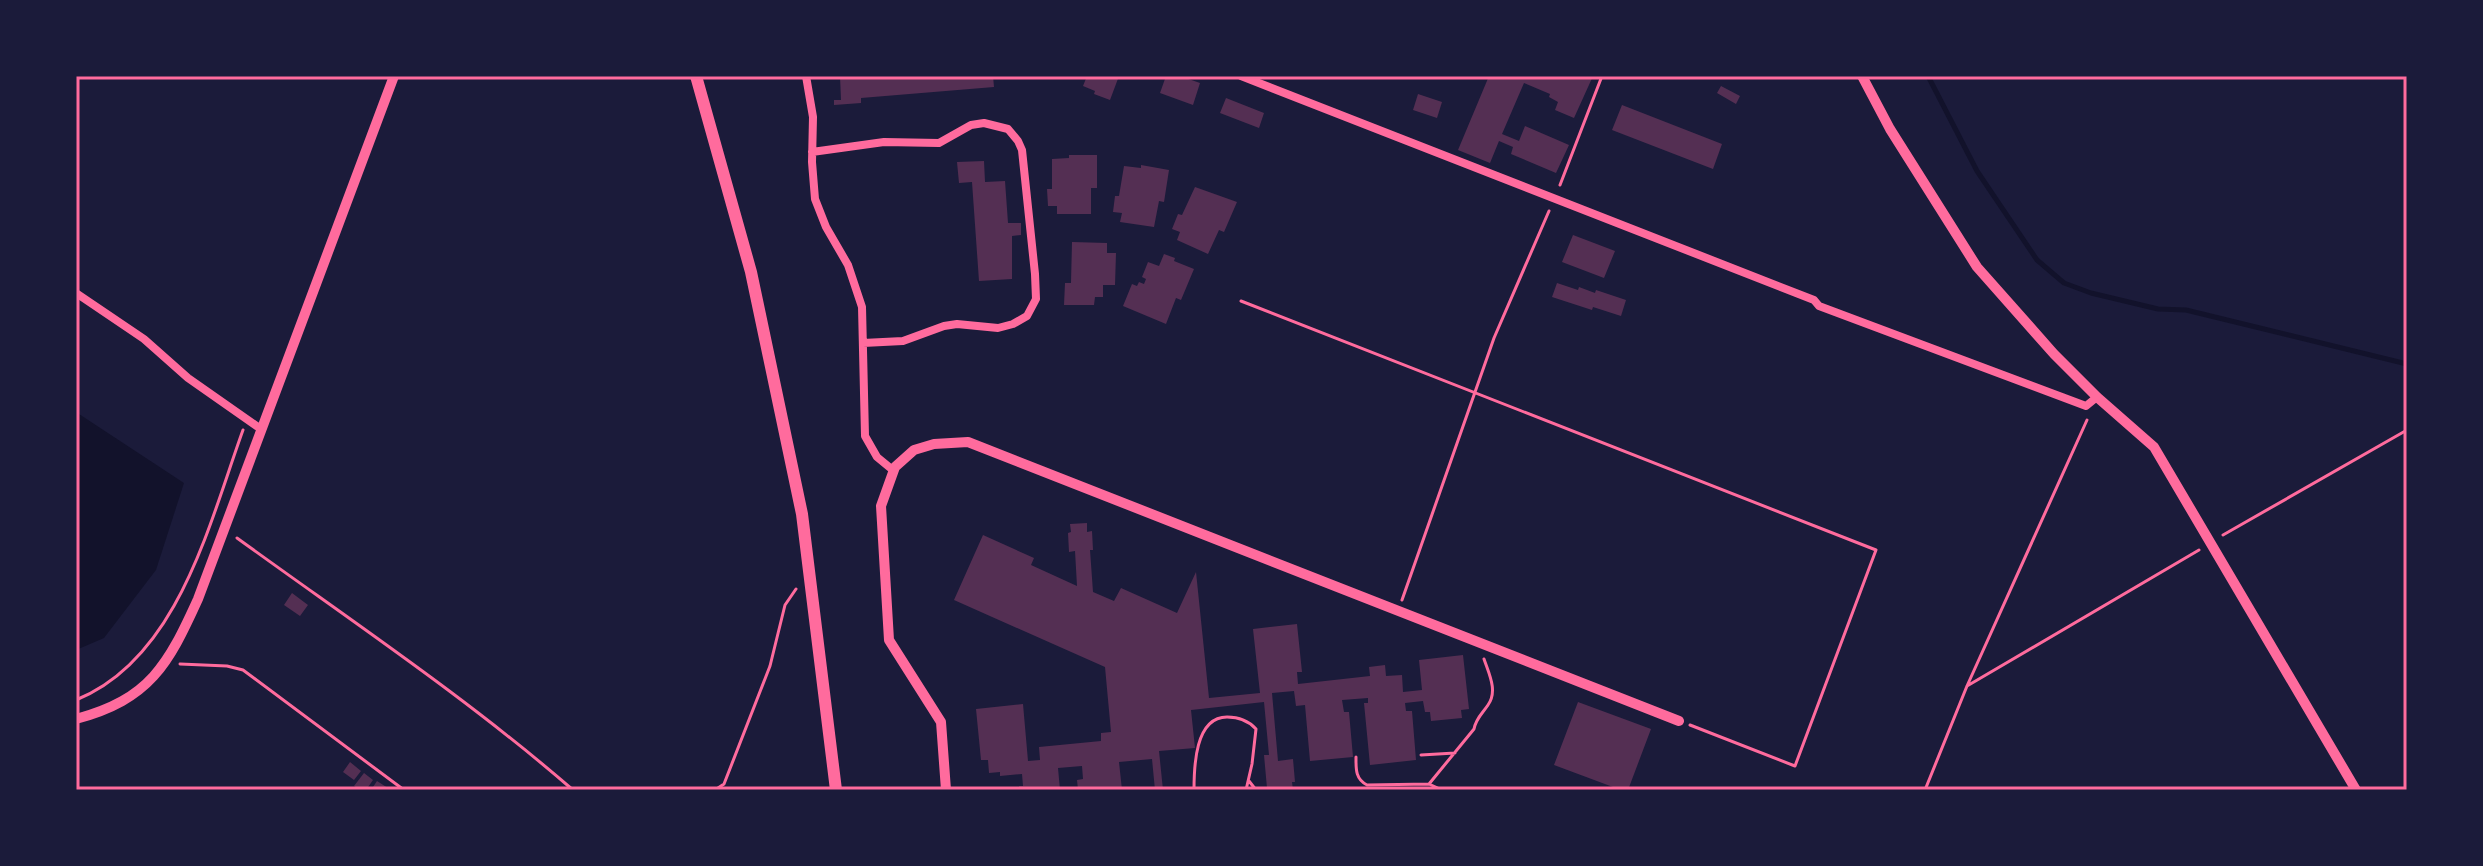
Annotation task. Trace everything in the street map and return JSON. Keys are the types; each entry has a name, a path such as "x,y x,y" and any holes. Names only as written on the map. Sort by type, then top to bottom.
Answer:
{"highway":[{"path":"696,76 751,272 802,514 836,790"}],"street":[{"path":"76,719 108,711 142,688 167,661 198,599 394,76"},
{"path":"806,76 813,117 815,199 826,227 848,265 862,307 865,436 877,457 894,471"},
{"path":"1241,76 1814,300 1819,306 2086,406 2097,397"},
{"path":"1862,76 1890,129 1977,267 2054,354 2154,447 2356,790"},
{"path":"812,152 884,142 939,143 971,125 984,123 1008,129 1022,150 1036,299 1027,316 998,328 957,324 903,341 863,343"},
{"path":"76,293 144,339 188,378 261,429"},
{"path":"946,790 941,722 889,640 881,506 895,467 914,450 934,444 968,442 1679,721"}],"path":[{"path":"1398,611 1494,338 1602,76"},
{"path":"1241,301 1876,550 1795,766 1679,721"},
{"path":"1925,790 1967,686 2097,397"},
{"path":"76,700 125,671 161,628 180,595 199,549 247,419"},
{"path":"1967,686 2407,430"},
{"path":"224,529 411,663 535,757 573,790"},
{"path":"715,790 724,784 770,666 785,605 809,571"},
{"path":"1429,784 1474,729 1476,719 1491,702 1492,680 1479,642"},
{"path":"167,661 243,670 404,790"},
{"path":"1194,790 1194,761 1206,728 1213,719 1223,717 1249,721 1256,729 1246,790"},
{"path":"1421,755 1455,753"},
{"path":"1356,757 1356,772 1360,782 1367,785 1429,784 1442,790"},
{"path":"1249,781 1256,790"}],"shaded area":[{"path":"76,412 184,483 156,570 104,638 76,650"}],"building":[{"path":"840,76 993,76 994,87 861,98 861,103 834,105 834,100 841,100"},
{"path":"1087,76 1119,76 1110,100 1083,86"},
{"path":"1166,76 1180,76 1200,83 1193,105 1160,93"},
{"path":"1489,76 1593,76 1574,118 1555,110 1558,102 1549,97 1550,94 1524,83 1502,134 1519,141 1525,126 1569,145 1556,173 1511,154 1513,147 1499,141 1490,163 1458,150"},
{"path":"1721,86 1740,96 1736,104 1717,93"},
{"path":"1418,94 1442,102 1437,118 1413,110"},
{"path":"1226,98 1264,113 1259,128 1220,113"},
{"path":"1622,105 1722,144 1713,169 1612,130"},
{"path":"1069,155 1097,155 1097,188 1091,188 1091,214 1057,214 1057,206 1048,206 1047,189 1052,189 1052,159 1069,158"},
{"path":"984,161 985,182 1005,181 1008,223 1021,223 1021,235 1012,236 1012,279 979,281 972,182 959,183 957,162"},
{"path":"1141,165 1169,170 1164,202 1159,201 1154,227 1120,222 1122,213 1113,212 1124,166 1141,168"},
{"path":"1195,187 1237,202 1224,232 1219,230 1208,254 1177,240 1180,232 1172,229"},
{"path":"1573,235 1615,251 1604,278 1562,262"},
{"path":"1072,242 1107,243 1107,253 1116,253 1115,285 1103,285 1103,297 1095,297 1094,305 1064,305 1065,283 1071,283"},
{"path":"1164,254 1194,269 1181,300 1176,298 1166,324 1123,306 1132,284 1144,284 1146,279 1142,277 1148,262 1159,266"},
{"path":"1557,283 1578,290 1579,287 1595,293 1596,290 1626,300 1621,316 1552,297"},
{"path":"1087,523 1087,532 1092,531 1093,592 1114,601 1121,588 1177,613 1196,572 1209,698 1260,693 1253,629 1297,624 1302,672 1297,672 1298,684 1370,676 1369,667 1385,665 1386,676 1402,675 1403,692 1422,690 1419,660 1463,655 1469,709 1461,710 1462,718 1431,721 1430,712 1425,712 1423,701 1405,703 1406,711 1412,711 1416,760 1370,765 1364,703 1368,703 1368,698 1342,700 1344,712 1349,712 1353,757 1310,761 1305,705 1296,706 1294,691 1272,693 1278,761 1293,759 1293,790 1267,788 1264,755 1269,755 1264,702 1191,710 1195,748 1159,751 1163,790 1155,790 1152,759 1119,762 1122,790 1078,790 1077,780 1083,779 1082,766 1058,768 1060,790 1020,790 1019,786 1023,786 1022,774 1000,776 1000,772 989,773 988,760 981,760 976,709 1023,704 1028,761 1040,760 1039,747 1101,741 1101,733 1111,732 1105,667 954,600 983,535 1034,558 1031,565 1077,586 1075,551 1069,552 1068,533 1071,532 1070,524"},
{"path":"292,593 308,605 300,616 284,605"},
{"path":"1578,702 1651,729 1628,790 1554,765"},
{"path":"350,762 361,771 354,780 343,772"},
{"path":"364,773 373,780 366,790 360,790 354,786"},
{"path":"377,781 391,790 371,790"}],"waterway":[{"path":"1928,76 1977,171 2037,260 2064,283 2091,293 2158,309 2186,310 2407,364"}]}
